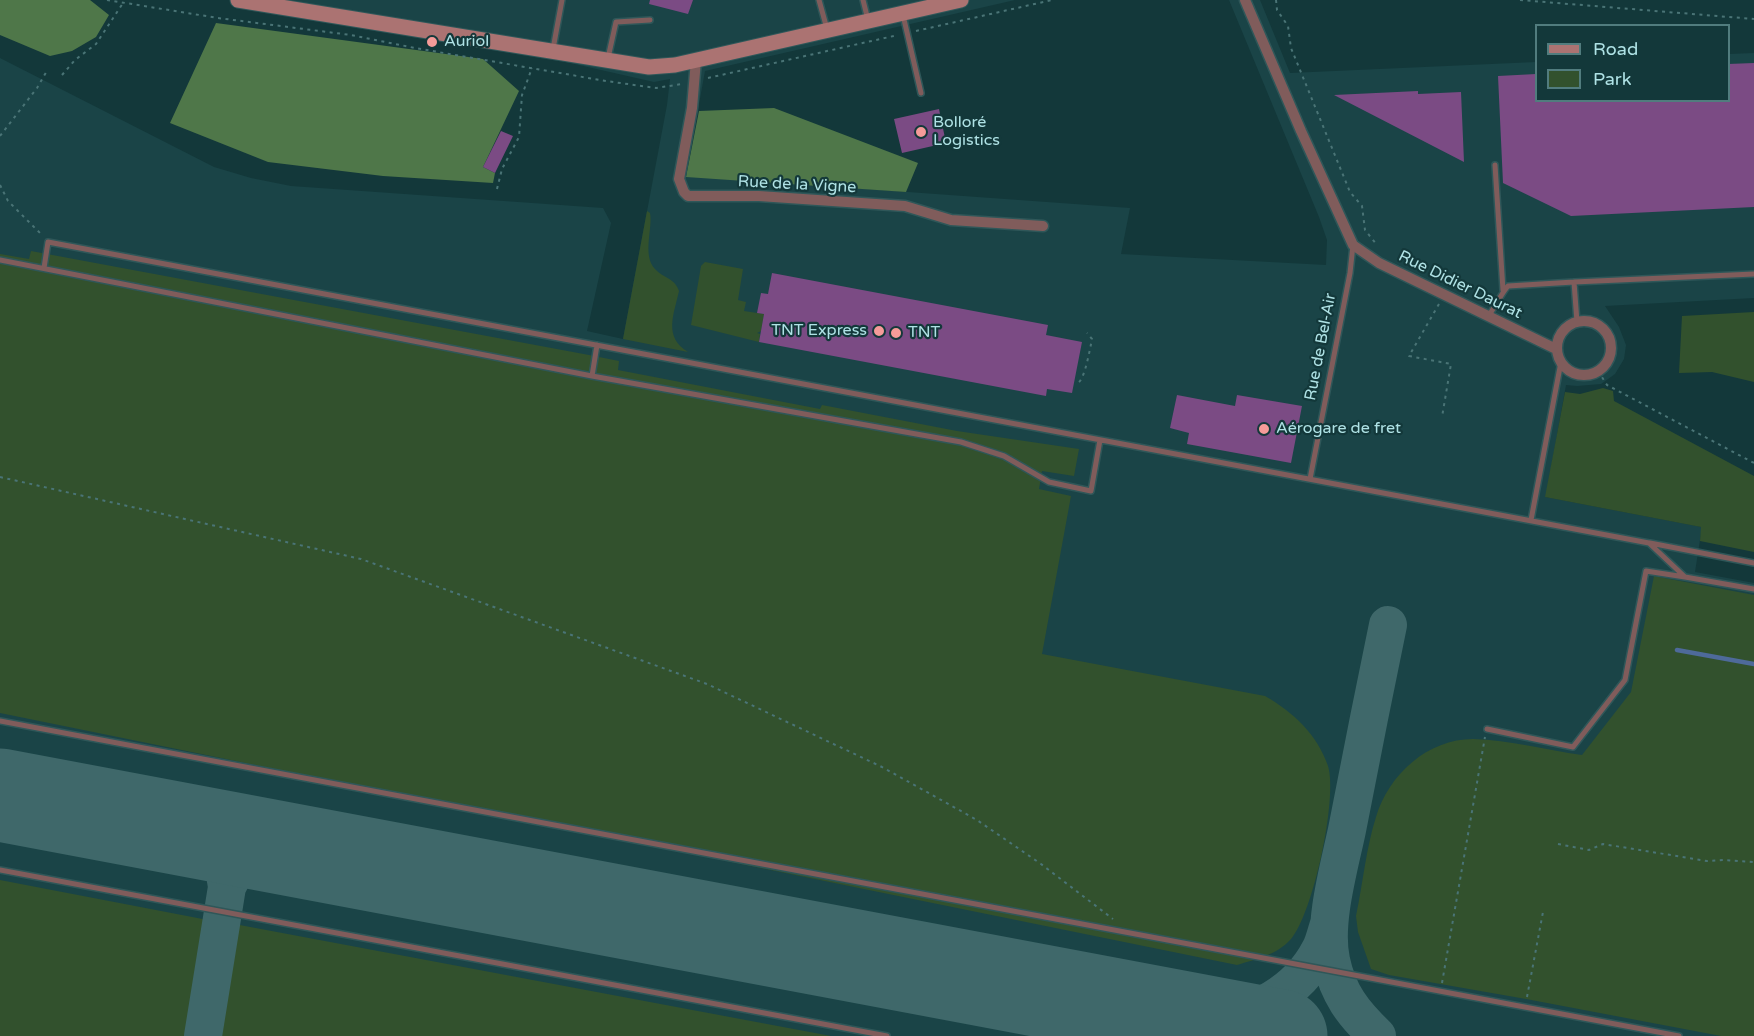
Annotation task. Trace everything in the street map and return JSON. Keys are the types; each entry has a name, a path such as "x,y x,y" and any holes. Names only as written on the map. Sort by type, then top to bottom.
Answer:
{"street":[{"path":"238,0 307,6 650,67 675,65 961,0"},
{"path":"1245,0 1300,130 1353,245"},
{"name":"Rue de la Vigne","path":"696,60 692,108 679,179 680,186 688,196 759,196 905,206 951,220 1043,226"},
{"name":"Rue Didier Daurat","path":"1353,245 1379,263 1556,349"},
{"path":"1589,321 1598,325 1608,337 1611,346 1606,364 1598,371 1583,375 1574,374 1566,369 1556,349 1559,336 1565,328 1577,322 1589,321"}],"lane":[{"path":"552,51 562,0"},
{"path":"819,0 828,31"},
{"path":"863,0 868,21"},
{"path":"903,13 921,93"},
{"path":"608,60 616,22 650,21"},
{"path":"1489,315 1502,297 1503,290 1495,165"},
{"path":"44,268 48,242 1531,520 1754,564"},
{"name":"Rue de Bel-Air","path":"1310,479 1350,273 1353,245"},
{"path":"0,260 592,376 961,442 1004,456 1049,482 1090,491 1100,440"},
{"path":"1503,290 1508,286 1754,274"},
{"path":"1574,282 1577,322"},
{"path":"592,376 597,345"},
{"path":"1531,520 1561,362"},
{"path":"1649,543 1685,577"},
{"path":"1487,729 1573,747 1625,680 1646,571 1754,589"},
{"path":"0,721 1679,1036"},
{"path":"0,870 887,1036"}],"path":[{"path":"1276,0 1277,10 1288,26 1291,48 1350,192 1362,206 1365,215 1365,230 1385,253 1379,263"},
{"path":"1520,0 1754,19"},
{"path":"62,75 75,60 96,44 123,3"},
{"path":"497,189 502,169 519,137 522,95 532,68"},
{"path":"0,136 37,88 48,69"},
{"path":"0,185 8,201 39,230 48,242"},
{"path":"1442,417 1451,364 1409,356 1444,294"},
{"path":"1079,382 1084,377 1092,339 1087,333"},
{"path":"1598,371 1607,385 1754,463"},
{"path":"0,477 361,559 707,684 882,767 977,820 1041,864 1132,933"},
{"path":"1440,991 1487,729"},
{"path":"1558,844 1589,850 1603,844 1707,861 1754,862"},
{"path":"1526,999 1543,912"}],"shaded area":[{"path":"292,0 1015,0 705,71 686,176 1130,208 1121,254 1326,265 1327,240 1319,217 1229,0 1260,0 1290,73 1535,62 1535,102 1730,102 1730,54 1754,53 1754,298 1605,306 1619,327 1626,345 1624,359 1615,374 1601,384 1566,385 1546,497 1702,527 1695,572 1754,583 1754,1036 0,1036 0,58 214,167 251,178 291,186 603,208 611,223 587,331 623,339 670,79 654,82"}],"green space":[{"path":"0,0 90,0 109,15 96,37 72,51 50,56 0,35"},
{"path":"216,23 483,59 519,91 483,167 495,173 493,183 383,176 268,162 170,123"},
{"path":"774,108 918,163 906,192 686,177 699,111"},
{"path":"647,211 651,219 649,257 655,269 675,283 679,291 673,316 673,332 680,346 688,352 623,339"},
{"path":"31,251 619,361 618,370 820,409 822,405 957,431 1079,449 1074,476 1042,471 1039,489 1071,496 1042,654 1265,696 1303,725 1311,734 1328,766 1330,803 1322,855 1299,926 1291,939 1279,949 1266,956 1237,965 0,713 0,254 29,259"},
{"path":"705,262 743,269 738,300 746,302 744,311 764,314 761,331 757,333 760,334 759,342 691,325 701,266"},
{"path":"1754,312 1754,382 1712,372 1679,373 1682,316"},
{"path":"1603,388 1613,391 1614,401 1754,476 1754,552 1700,541 1701,527 1545,497 1565,392 1580,394"},
{"path":"1654,576 1754,595 1754,1036 1721,1036 1389,975 1371,969 1358,932 1356,916 1376,817 1390,787 1412,762 1426,752 1456,741 1473,739 1501,741 1582,755 1631,692"},
{"path":"0,880 213,921 194,1036 0,1036"},
{"path":"229,923 831,1036 212,1036"}],"building":[{"path":"650,0 693,0 688,14 649,4"},
{"path":"1754,63 1754,207 1571,216 1503,183 1498,76 1535,74 1535,102 1730,102 1730,64"},
{"path":"1418,91 1418,94 1461,92 1464,162 1334,95"},
{"path":"939,109 946,143 902,153 894,119"},
{"path":"501,131 513,136 495,173 483,167"},
{"name":"TNT","path":"772,273 1048,325 1046,335 1082,342 1072,393 1047,389 1046,396 759,342 764,314 757,313 761,293 768,294"},
{"path":"1177,395 1235,406 1237,395 1302,406 1291,463 1187,444 1189,433 1170,428"}],"waterway":[{"path":"1677,650 1754,664"}],"taxiway":[{"path":"1377,1036 1354,1011 1342,993 1331,960 1329,929 1336,878 1388,625"},
{"path":"189,831 206,842 217,853 223,867 227,887"},
{"path":"203,1036 227,887 244,862 259,854 288,850"},
{"path":"1108,1004 1208,1018 1242,1013 1273,999 1300,978 1320,950 1329,924"}],"runway":[{"path":"0,795 1281,1036"}],"place":[{"name":"Auriol","path":"432,42"},
{"name":"Bolloré Logistics","path":"921,132"},
{"name":"TNT Express","path":"879,331"},
{"name":"TNT","path":"896,333"},
{"name":"Aérogare de fret","path":"1264,429"}]}
